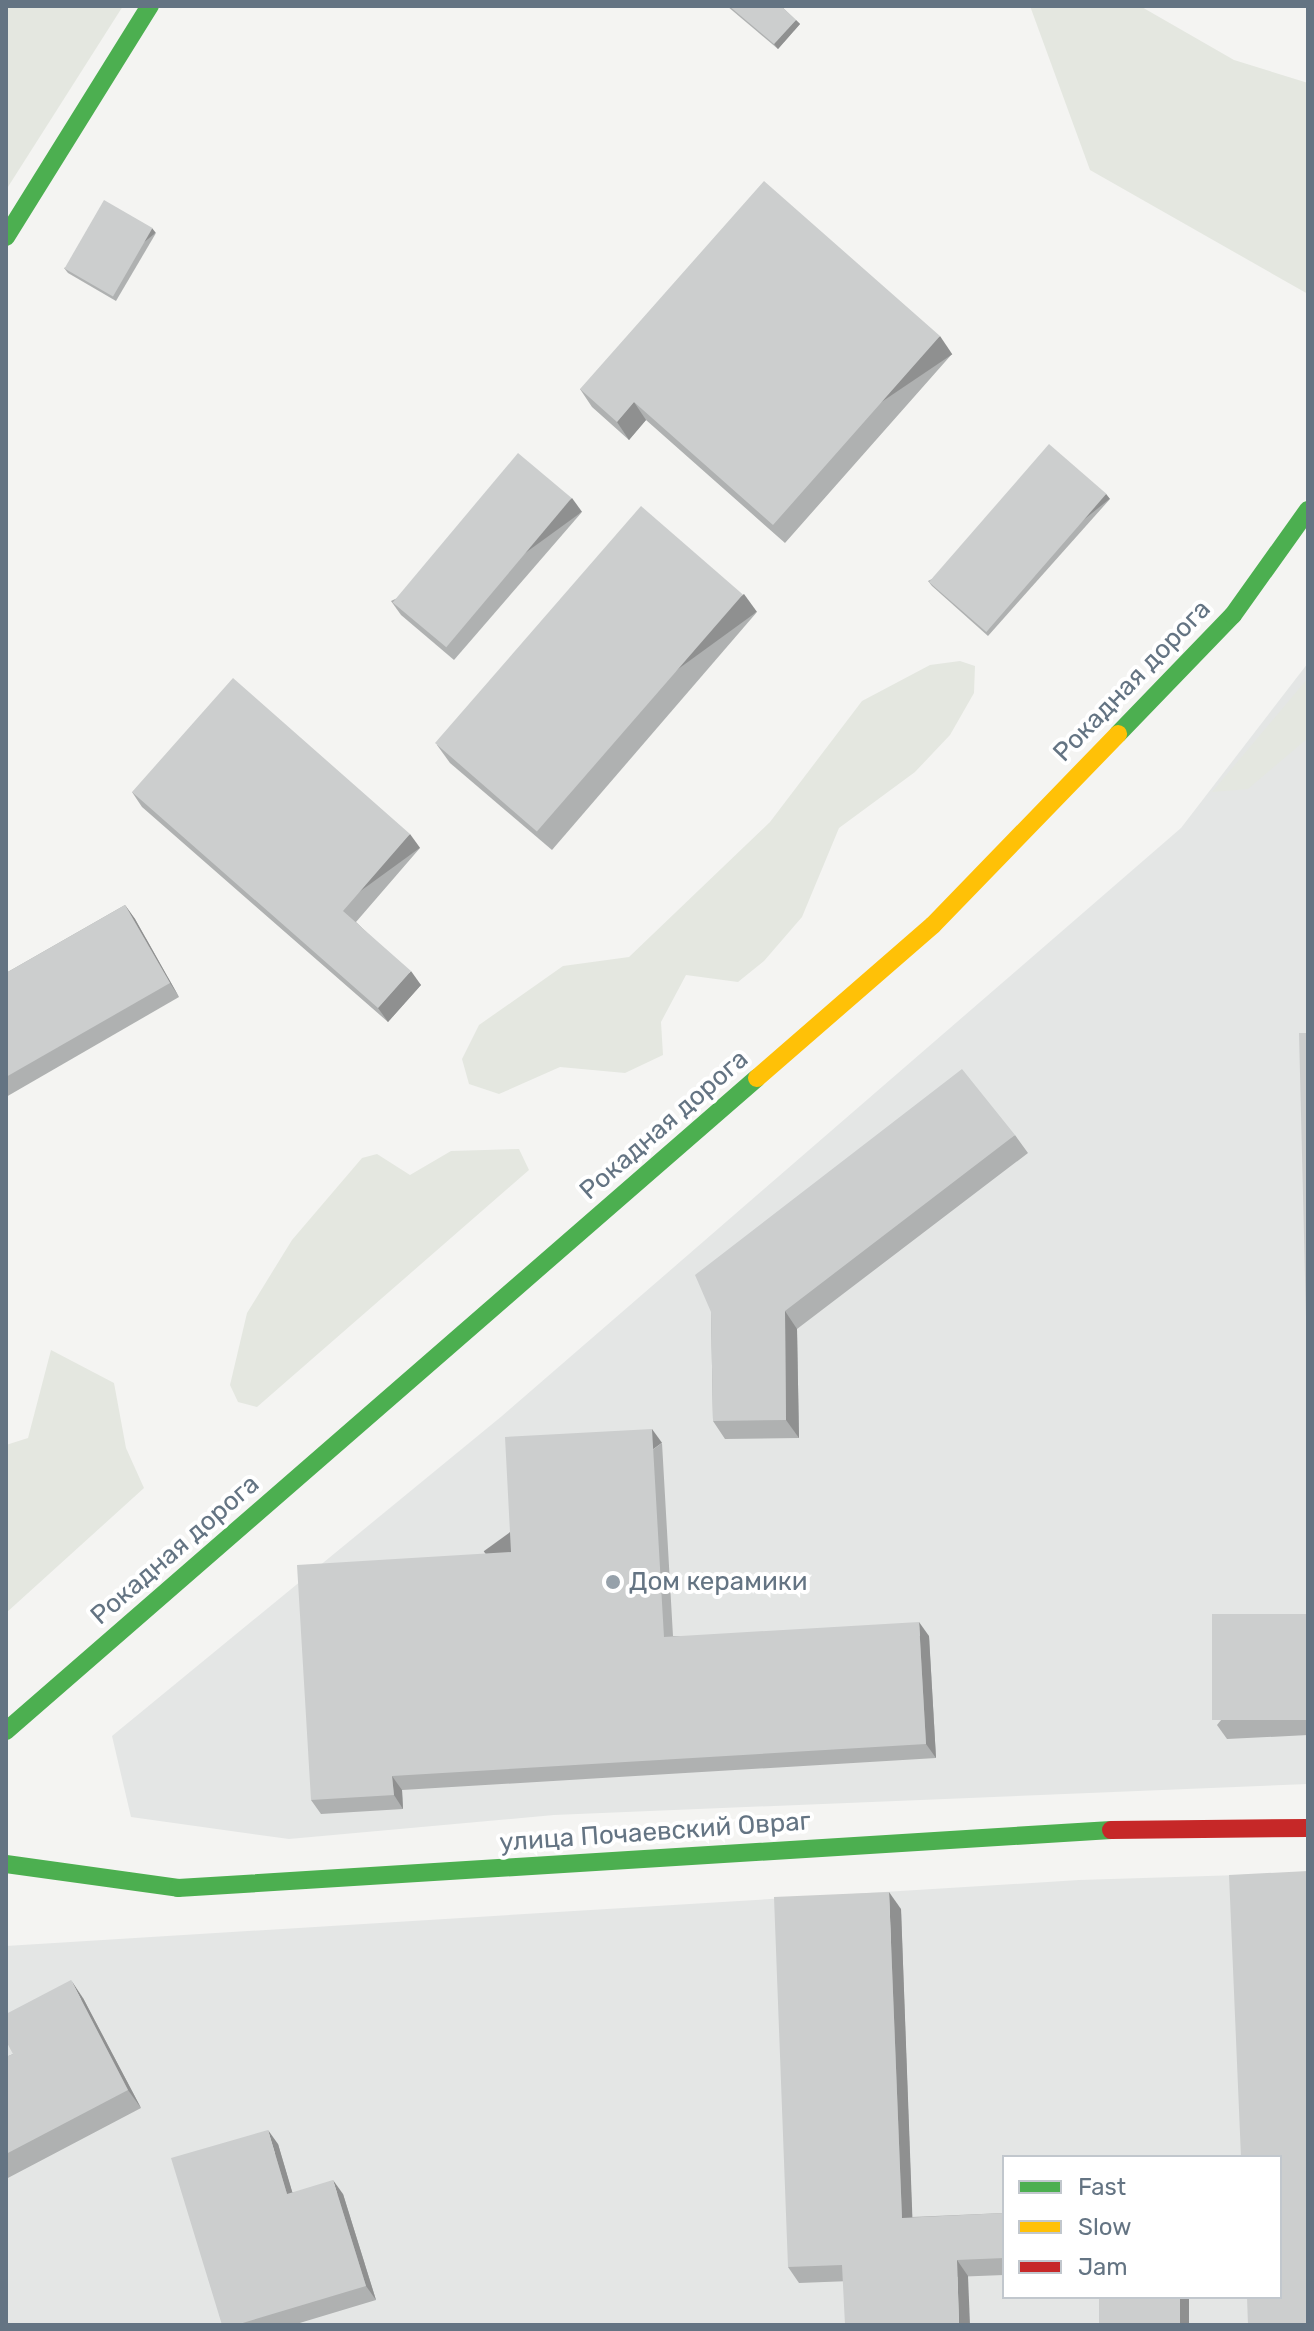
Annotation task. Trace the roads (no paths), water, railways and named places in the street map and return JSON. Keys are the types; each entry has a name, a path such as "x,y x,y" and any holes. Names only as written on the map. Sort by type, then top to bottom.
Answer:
{"main road":[{"path":"6,237 150,6"},
{"name":"Рокадная дорога","path":"6,1731 933,925 1233,615 1308,510"},
{"name":"улица Почаевский Овраг","path":"6,1864 178,1888 1097,1830 1308,1828"}],"place":[{"name":"Дом керамики","path":"613,1582"}]}
